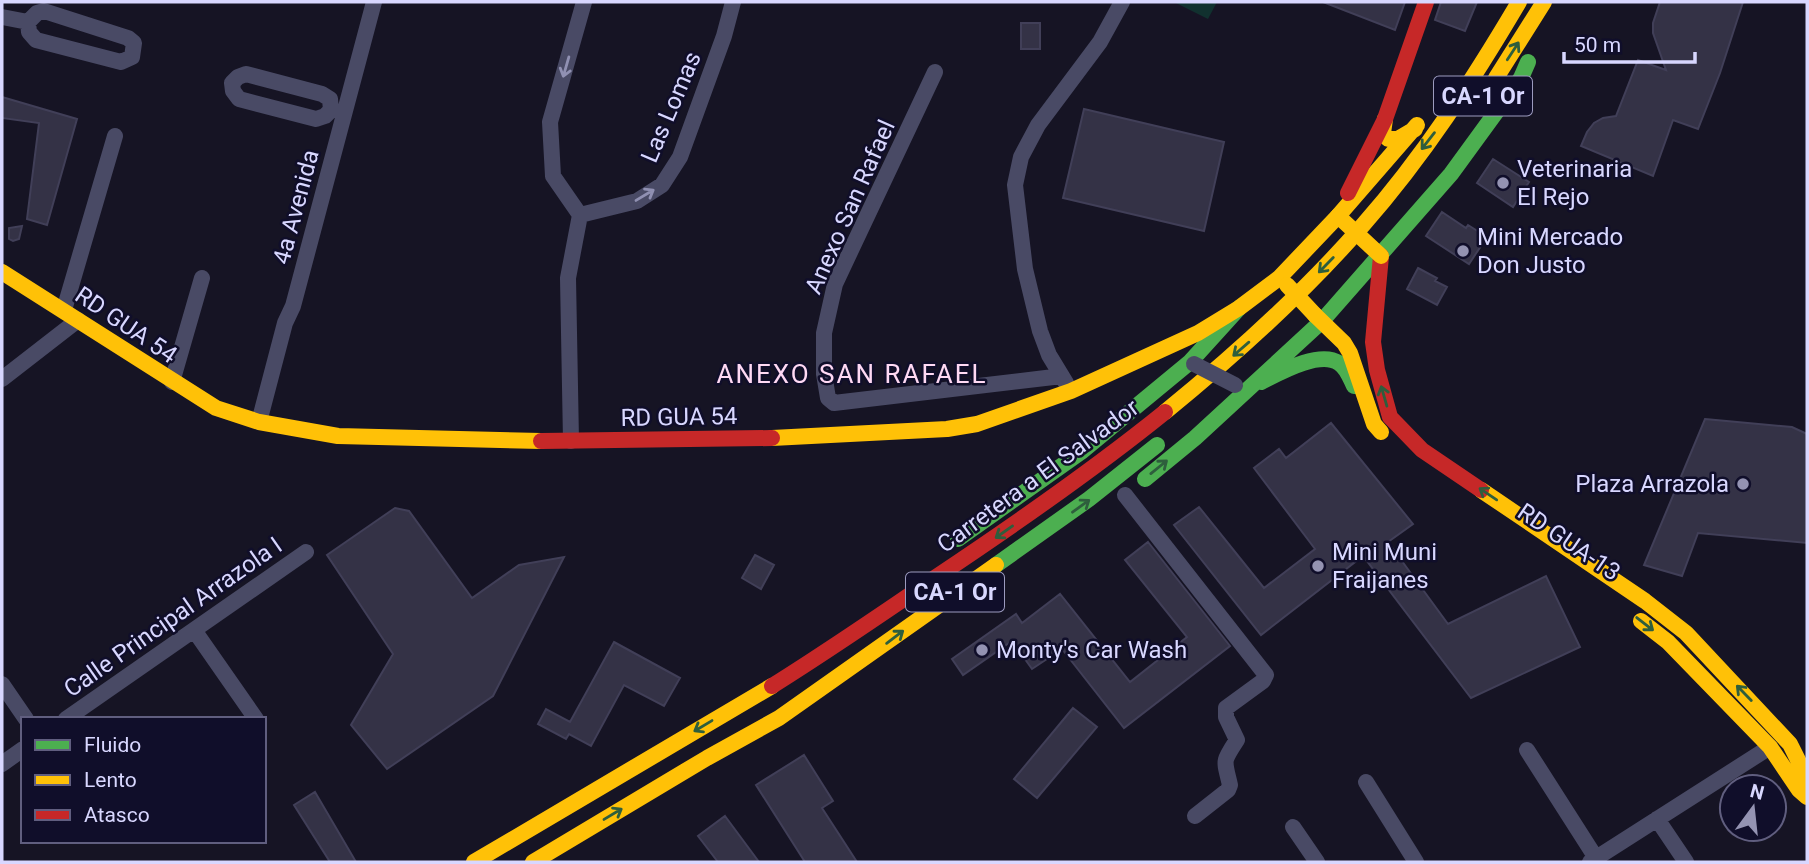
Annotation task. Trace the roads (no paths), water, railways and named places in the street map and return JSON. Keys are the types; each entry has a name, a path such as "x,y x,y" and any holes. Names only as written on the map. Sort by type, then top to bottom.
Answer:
{"main road":[{"path":"1381,256 1338,216 1385,119 1426,2"},
{"name":"Carretera a El Salvador","path":"474,862 876,620 1046,502 1150,424 1244,346 1340,251 1441,124 1519,2"},
{"path":"1238,388 1319,318 1381,256 1451,174 1521,78 1552,4"},
{"name":"CA-1 Or","path":"1485,94 1552,4"},
{"name":"RD GUA 54","path":"2,272 216,408 259,422 350,436 571,441 804,438 947,429 976,424 1071,391 1198,333 1283,282 1415,129 1430,107"},
{"path":"1385,119 1383,134 1388,139 1398,139 1415,129"},
{"path":"1295,323 1396,213"},
{"name":"RD GUA-13","path":"1381,256 1374,342 1377,370 1390,417 1422,450 1635,594 1686,633 1790,744 1806,775"},
{"path":"1283,282 1350,353 1374,424"},
{"path":"941,551 1081,452 1192,363 1239,308"},
{"path":"1120,499 1195,438 1278,340"},
{"path":"1238,388 1302,364 1323,359 1334,360 1347,372 1374,424 1390,441"},
{"name":"Carretera a El Salvador","path":"533,862 706,758 779,719 1089,499 1173,432"},
{"name":"RD GUA-13","path":"1586,580 1668,642 1770,747 1799,790 1807,797"},
{"path":"761,691 889,590"},
{"path":"779,719 832,692 929,632"},
{"path":"487,862 643,772 651,757 706,758"}],"street":[{"name":"4a Avenida","path":"259,422 285,323 293,306 337,112 374,2"},
{"path":"571,441 568,278 580,215 552,176 550,122 584,2"},
{"name":"Las Lomas","path":"580,215 637,201 662,185 680,157 724,36 733,2"},
{"path":"1071,391 1049,355 1033,302 1018,226 1015,185 1021,157 1038,125 1100,42 1122,2"},
{"path":"44,11 128,38 134,43 132,57 121,62 36,40 29,32 28,22 37,13 44,11"},
{"path":"2,17 28,22"},
{"name":"Anexo San Rafael","path":"935,72 835,284 824,333 824,374 828,398 834,403 1062,376"},
{"path":"246,74 322,94 330,99 337,112 316,119 239,99 233,92 232,83 246,74"},
{"path":"64,310 115,135"},
{"path":"172,382 202,278"},
{"path":"293,306 273,399 274,412 284,421 350,436"},
{"path":"2,379 78,320"},
{"path":"1145,357 1192,363 1238,388"},
{"path":"1120,499 1265,674 1263,681 1226,708 1226,717 1237,740 1224,761 1230,785 1228,790 1195,816"},
{"name":"Calle Principal Arrazola I","path":"68,717 306,552"},
{"path":"194,630 255,717"},
{"path":"2,684 25,717"},
{"path":"1527,750 1601,858 1770,747"},
{"path":"2,764 21,750"},
{"path":"1366,782 1416,862"},
{"path":"1657,819 1686,862"},
{"path":"1293,827 1317,862"}],"place":[{"name":"Veterinaria El Rejo","path":"1503,183"},
{"name":"Mini Mercado Don Justo","path":"1463,251"},
{"name":"Plaza Arrazola","path":"1743,484"},
{"name":"Mini Muni Fraijanes","path":"1318,566"},
{"name":"Monty's Car Wash","path":"982,650"}],"district":[{"name":"ANEXO SAN RAFAEL","path":"852,374"}]}
